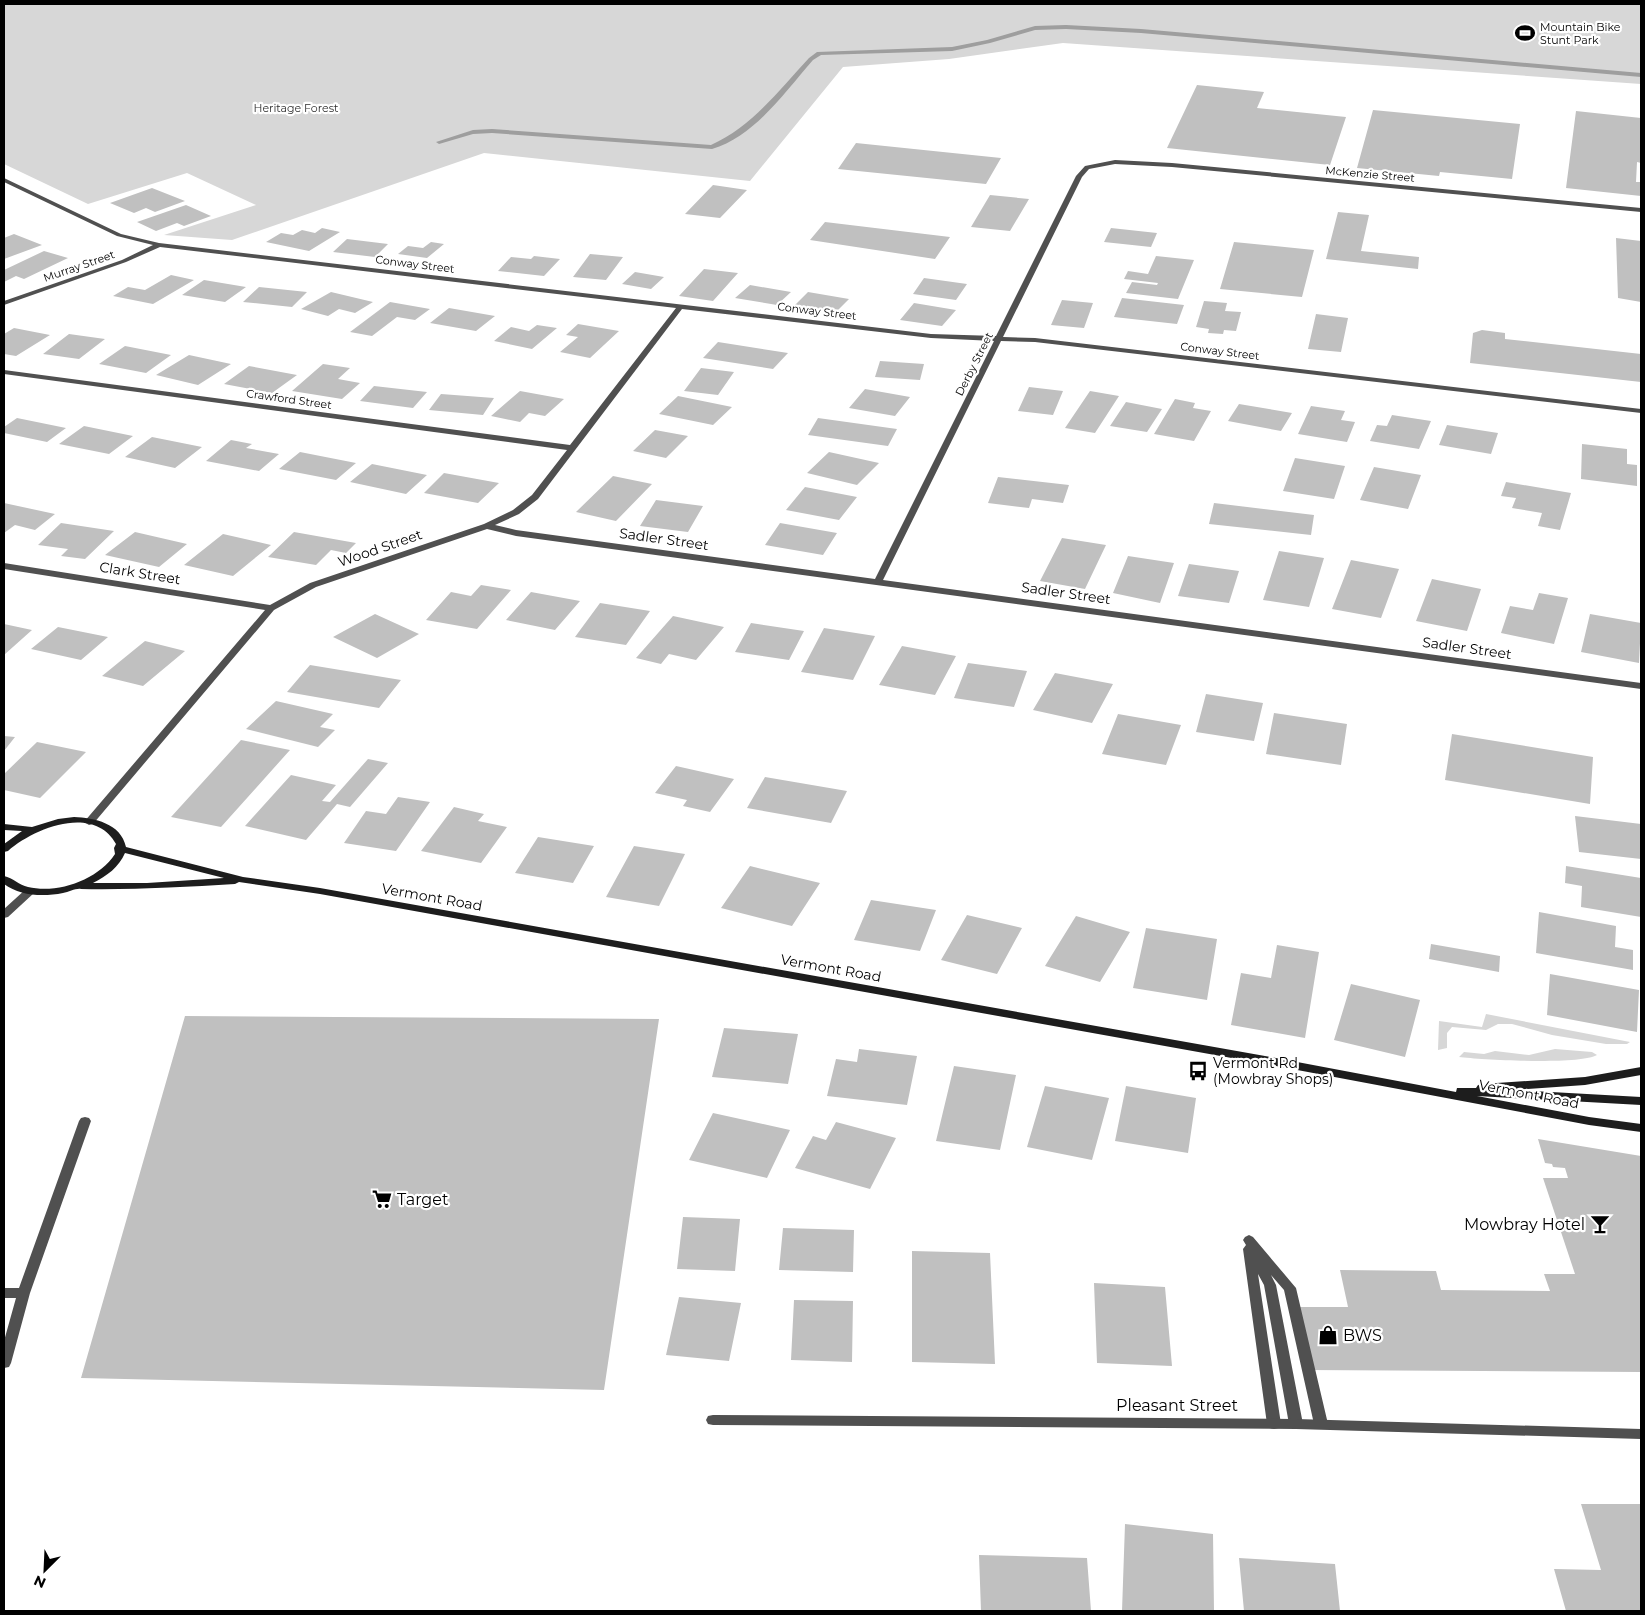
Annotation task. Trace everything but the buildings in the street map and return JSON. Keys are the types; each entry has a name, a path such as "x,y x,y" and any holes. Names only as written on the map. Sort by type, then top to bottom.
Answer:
{"street":[{"name":"McKenzie Street","path":"1096,163 1135,162 1172,165 1641,210"},
{"name":"Derby Street","path":"878,581 1079,176 1087,167 1096,163"},
{"name":"Conway Street","path":"4,180 119,235 159,245 931,336 1035,340 1641,411"},
{"name":"Murray Street","path":"4,303 124,261 159,245"},
{"name":"Wood Street","path":"88,822 271,608 313,585 487,526 516,512 535,497 681,306"},
{"name":"Crawford Street","path":"4,372 572,448"},
{"name":"Sadler Street","path":"487,526 516,533 1641,686"},
{"name":"Clark Street","path":"4,566 271,608"},
{"path":"4,849 16,838 32,829 60,822 88,822 104,826 114,834 119,848"},
{"path":"4,827 32,829"},
{"name":"Vermont Road","path":"4,879 13,886 30,891 59,891 79,886 97,877 114,864 119,848 243,880 320,891 1641,1128"},
{"name":"Vermont Road","path":"79,886 147,886 243,880"},
{"path":"4,915 30,891"},
{"path":"1456,1091 1585,1081 1641,1071"},
{"name":"Vermont Road","path":"1413,1088 1641,1101"},
{"path":"4,1363 24,1293 86,1121"},
{"path":"1249,1240 1252,1284 1274,1424"},
{"path":"1249,1240 1270,1285 1296,1424"},
{"path":"1249,1240 1290,1288 1321,1424"},
{"path":"4,1293 24,1293"},
{"name":"Pleasant Street","path":"713,1420 1321,1424 1641,1434"}],"green space":[{"name":"Heritage Forest","path":"4,4 1641,4 1641,84 1063,43 949,59 843,67 750,181 484,153 232,240 164,235 256,205 187,173 88,204 4,164"},
{"path":"1486,1014 1630,1042 1627,1044 1606,1044 1552,1035 1512,1024 1498,1024 1486,1030 1452,1027 1447,1033 1447,1048 1438,1050 1439,1021 1482,1027"},
{"path":"1555,1049 1592,1052 1597,1055 1572,1060 1552,1061 1459,1057 1464,1052 1484,1054 1495,1051 1529,1055"}],"waterway":[{"path":"439,142 473,132 492,131 712,147 726,141 753,122 811,59 819,53 952,49 988,42 1035,28 1066,27 1141,31 1641,75"}],"place":[{"name":"Mountain Bike Stunt Park","path":"1525,33"},
{"name":"Vermont Rd (Mowbray Shops)","path":"1198,1071"},
{"name":"Target","path":"382,1199"},
{"name":"Mowbray Hotel","path":"1600,1224"},
{"name":"BWS","path":"1328,1335"}]}
